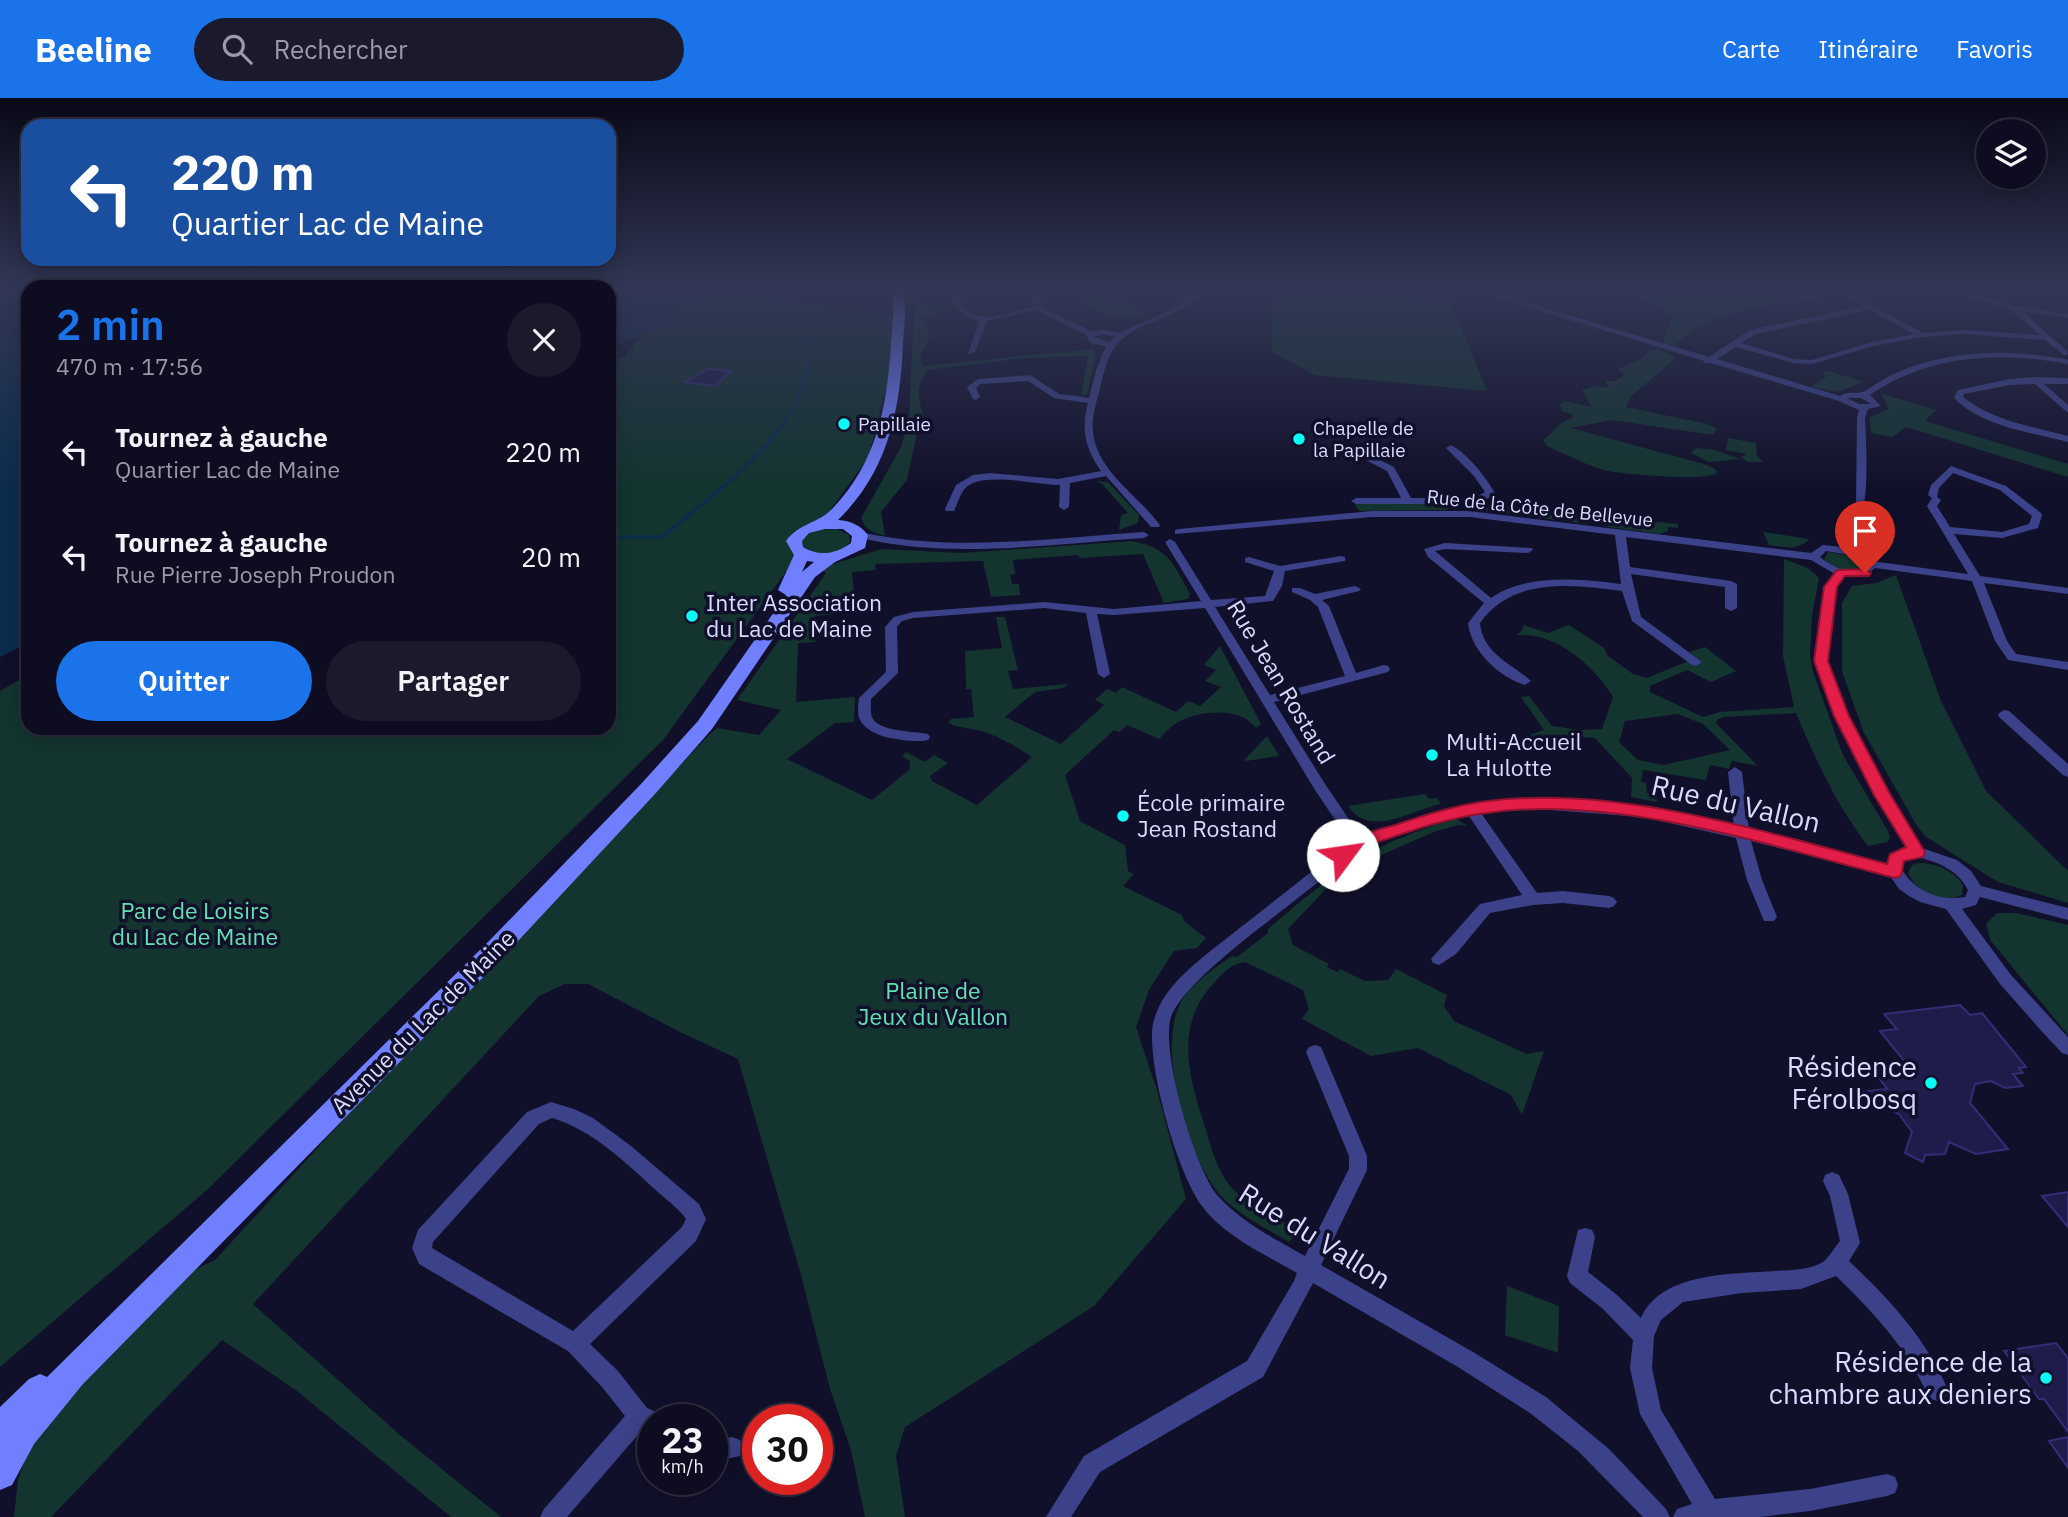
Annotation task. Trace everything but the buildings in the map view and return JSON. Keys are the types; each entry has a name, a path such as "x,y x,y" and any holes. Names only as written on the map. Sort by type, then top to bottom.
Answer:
{"street":[{"path":"895,357 887,431 873,462 851,497 841,511 825,524 855,537 895,546 975,550 1144,535 1152,541 1168,530"},
{"path":"855,537 852,517 885,460 896,434 904,357"},
{"name":"Rue Jean Rostand","path":"1104,357 1093,401 1089,438 1098,461 1168,530 1209,604 1358,843"},
{"path":"1696,357 1842,399 1864,408 1875,407 1877,404 1863,396 1845,395 1842,399"},
{"path":"1708,361 1714,357"},
{"path":"1780,357 1793,361 1818,362 1832,357"},
{"path":"1863,396 1901,371 1927,364 1967,358 2043,357"},
{"path":"976,397 971,387 978,382 1026,377 1038,381 1057,396 1093,401"},
{"path":"2035,380 2068,410"},
{"path":"2068,381 2035,380 1982,387 1961,392 1958,398 1970,409 1984,415 2068,439"},
{"path":"1846,551 1857,531 1863,500 1861,418 1864,408"},
{"path":"1451,448 1459,459 1481,477 1490,493 1468,504 1470,514"},
{"path":"1359,453 1391,469 1407,500"},
{"path":"1946,530 1987,536 2018,534 2034,526 2037,515 2003,488 1951,469 1934,487 1932,506 1946,530 1976,578 2001,641 2012,657 2068,666"},
{"path":"950,509 959,487 972,478 990,476 1065,482 1109,473"},
{"path":"1064,508 1065,482"},
{"path":"1356,501 1474,501"},
{"name":"Rue de la Côte de Bellevue","path":"1168,530 1357,515 1470,514 1814,557"},
{"name":"Avenue du Lac de Maine","path":"0,1431 578,853 657,764 706,702 787,588 802,554 794,545 797,536 809,528 825,524"},
{"path":"1144,535 1144,530 1168,530"},
{"path":"1620,531 1627,587 1636,620 1696,662"},
{"path":"802,554 830,558 855,537"},
{"path":"1492,604 1432,555 1429,549 1446,546 1528,551"},
{"path":"1868,564 1870,569 1865,573 1842,572 1829,568 1814,557 1823,548 1846,551 1868,564 2068,591"},
{"name":"Avenue du Lac de Maine","path":"0,1473 9,1451 72,1373 489,956 648,789 705,725 809,574 830,558"},
{"path":"1249,559 1280,569 1341,559"},
{"path":"923,737 896,735 869,723 865,717 865,698 892,673 891,627 895,621 913,615 1025,605 1123,612 1269,598 1276,586 1280,569"},
{"path":"1626,570 1731,584 1731,608"},
{"path":"1842,572 1830,587 1821,661 1841,716 1882,795 1917,852"},
{"path":"1525,681 1503,670 1473,628 1476,618 1492,604 1517,590 1551,583 1627,587"},
{"path":"1314,598 1354,589"},
{"path":"1296,590 1314,598 1327,613 1351,676"},
{"path":"1091,611 1104,674"},
{"path":"1268,700 1384,669"},
{"path":"2004,714 2068,772"},
{"path":"1735,772 1740,832 1751,876 1769,917"},
{"name":"Rue du Vallon","path":"1658,1517 1593,1449 1539,1406 1310,1270 1225,1215 1200,1188 1188,1157 1166,1076 1160,1027 1165,1011 1185,984 1208,962 1358,843 1431,819 1472,810 1538,804 1608,806 1740,832 1895,872"},
{"path":"1472,810 1533,899"},
{"path":"1917,852 1954,865 1972,881 1976,890 1971,901 1951,905 1920,895 1901,881 1895,872 1896,858 1917,852"},
{"path":"1976,890 2068,914"},
{"path":"1439,959 1461,938 1485,908 1533,899 1563,897 1609,902"},
{"path":"1951,905 1970,935 2025,1005 2068,1048"},
{"path":"1058,1517 1092,1464 1255,1369 1310,1270 1319,1245 1356,1177 1359,1164 1315,1052"},
{"path":"575,1344 689,1234 696,1219 692,1210 605,1137 575,1118 551,1110 533,1118 425,1237 422,1248 426,1257 575,1344 637,1409"},
{"path":"1709,1511 1651,1414 1642,1368 1644,1336 1654,1313 1679,1293 1742,1283 1801,1279 1830,1269 1850,1243 1839,1194 1832,1181"},
{"path":"1586,1237 1577,1276 1610,1302 1644,1336"},
{"path":"1836,1262 1902,1329 1930,1371 1937,1390"},
{"path":"552,1517 637,1428"},
{"path":"1685,1517 1709,1511 1810,1500 1887,1485"}],"green space":[{"name":"Parc de Loisirs du Lac de Maine","path":"892,357 868,458 816,530 837,529 849,535 850,542 840,550 828,553 815,552 804,547 663,740 207,1190 0,1367 0,691 21,679 21,735 616,735 616,359"},
{"path":"912,357 921,357 923,366 1011,357 1050,357 927,370 919,390 926,424 909,423"},
{"path":"1088,357 1096,357 1087,395 1065,396 1064,395 1081,395"},
{"path":"1282,357 1473,357 1487,391 1315,375"},
{"path":"1643,358 1676,358 1630,397 1626,407 1707,424 1717,429 1713,435 1612,420 1571,428 1707,465 1717,473 1710,476 1681,477 1612,472 1547,446 1543,440 1559,425 1573,418 1572,414 1562,411 1560,404 1565,401 1592,407 1582,390 1597,386 1610,388 1605,381 1616,381 1624,375 1618,369"},
{"path":"1829,371 1864,382 1838,392 1811,387 1826,377 1822,372"},
{"path":"1882,394 1936,410 1925,421 2068,464 2068,477 1906,427 1892,437 1871,433 1870,417 1889,409"},
{"path":"918,428 907,480 881,512 885,535 873,532 864,525 861,518 901,447 905,433"},
{"path":"1728,438 1756,443 1757,456 1763,462 1748,462 1741,457 1747,454 1726,450"},
{"path":"1696,448 1715,450 1740,459 1709,462 1691,453"},
{"path":"1095,481 1108,482 1139,515 1138,523 1119,530 1121,515 1128,513 1102,484"},
{"path":"1359,502 1461,504 1446,510 1359,511 1355,505"},
{"path":"1479,503 1586,515 1587,524 1473,509"},
{"path":"1606,517 1678,524 1678,528 1668,527 1668,531 1660,534 1608,527"},
{"path":"1763,532 1809,539 1795,547 1769,545"},
{"name":"Plaine de Jeux du Vallon","path":"1132,541 1154,548 1168,559 1190,594 1188,599 1164,603 1143,554 1013,560 1015,574 1010,575 1012,584 1019,584 1020,595 991,597 983,561 875,564 876,570 852,572 858,612 815,616 816,642 798,643 796,702 855,698 854,722 835,723 787,759 872,800 909,770 910,761 902,756 906,752 925,762 934,755 948,763 930,776 932,781 977,805 1032,757 994,736 948,723 951,719 974,717 971,689 966,689 965,651 1002,648 996,617 1005,617 1018,670 1008,671 1013,689 1068,684 1063,688 1035,692 1005,717 1061,744 1104,705 1095,700 1107,689 1116,693 1122,687 1176,712 1188,701 1200,706 1221,687 1205,681 1216,670 1204,665 1220,646 1261,724 1256,728 1240,716 1206,713 1184,719 1159,739 1127,725 1119,732 1114,730 1065,775 1080,821 1125,845 1128,871 1134,874 1123,886 1182,915 1184,921 1206,938 1197,948 1174,951 1149,990 1136,1027 1157,1090 1186,1199 1094,1306 905,1427 896,1456 905,1517 865,1517 851,1450 830,1389 801,1275 738,1059 588,984 565,984 539,996 253,1304 400,1435 501,1517 451,1517 297,1391 222,1340 51,1517 14,1517 18,1480 28,1450 57,1410 190,1272 215,1260 355,1107 709,735 717,728 759,735 781,710 737,700 826,573 820,568 881,549 961,553"},
{"path":"1828,552 1851,556 1861,567 1847,570 1832,565 1824,559"},
{"path":"1784,559 1808,568 1819,578 1812,616 1810,655 1813,672 1843,755 1888,831 1890,838 1887,842 1868,846 1846,815 1796,713 1723,717 1717,720 1716,723 1758,766 1732,761 1729,769 1710,765 1706,780 1643,770 1641,782 1646,783 1647,793 1656,795 1657,802 1631,797 1632,778 1595,738 1558,735 1535,743 1526,736 1544,730 1521,697 1529,696 1552,726 1581,730 1602,729 1613,697 1595,673 1572,653 1545,639 1516,635 1522,631 1523,625 1548,633 1569,625 1604,648 1608,656 1633,674 1647,678 1688,661 1694,665 1702,662 1689,652 1705,647 1736,671 1711,682 1687,670 1650,686 1650,692 1703,717 1720,712 1794,707 1783,656","holes":["1678,714 1703,724 1730,750 1664,765 1638,760 1619,742 1625,721"]},
{"path":"1896,575 1941,701 1986,791 2068,871 2068,903 1998,882 1926,837 1917,826 1863,731 1842,671 1842,603 1852,586 1876,583"},
{"path":"1267,736 1279,756 1246,761 1245,759"},
{"path":"1425,794 1429,799 1437,798 1441,804 1392,820 1367,820 1357,816 1348,806"},
{"path":"1456,819 1468,826 1459,825 1436,831 1342,872 1288,929 1293,945 1329,964 1327,967 1337,972 1340,969 1365,981 1388,980 1396,969 1447,995 1444,1006 1454,1021 1527,1054 1544,1051 1522,1115 1511,1095 1418,1048 1371,1056 1302,1019 1309,1009 1303,990 1245,962 1232,966 1222,975 1202,999 1193,1016 1188,1052 1190,1071 1218,1166 1234,1190 1264,1212 1291,1224 1308,1221 1289,1242 1229,1204 1209,1180 1197,1157 1179,1104 1174,1076 1174,1024 1180,1004 1203,977 1232,956 1237,957 1313,892 1354,862 1400,838"},
{"path":"1931,864 1949,871 1963,885 1962,895 1939,897 1917,886 1908,873 1912,865"},
{"path":"1997,913 2017,913 2068,925 2068,1035 1991,941 1986,924"},
{"path":"1507,1286 1559,1306 1558,1353 1505,1335"}],"water":[{"path":"0,357 21,357 21,646 0,657"}],"waterway":[{"path":"616,537 662,537 735,476 760,452 782,425 798,398 808,369 808,357"}],"place":[{"name":"Papillaie","path":"844,424"},
{"name":"Chapelle de la Papillaie","path":"1299,439"},
{"name":"Inter Association du Lac de Maine","path":"692,616"},
{"name":"Multi-Accueil La Hulotte","path":"1432,755"},
{"name":"École primaire Jean Rostand","path":"1123,816"},
{"name":"Résidence Férolbosq","path":"1931,1083"},
{"name":"Résidence de la chambre aux deniers","path":"2046,1378"}],"route":[{"path":"1343,855 1358,843 1394,829 1487,807 1538,804 1608,806 1643,811 1767,839 1895,872 1896,858 1917,852 1882,795 1841,716 1821,661 1823,627 1830,587 1842,572 1865,573"}]}
